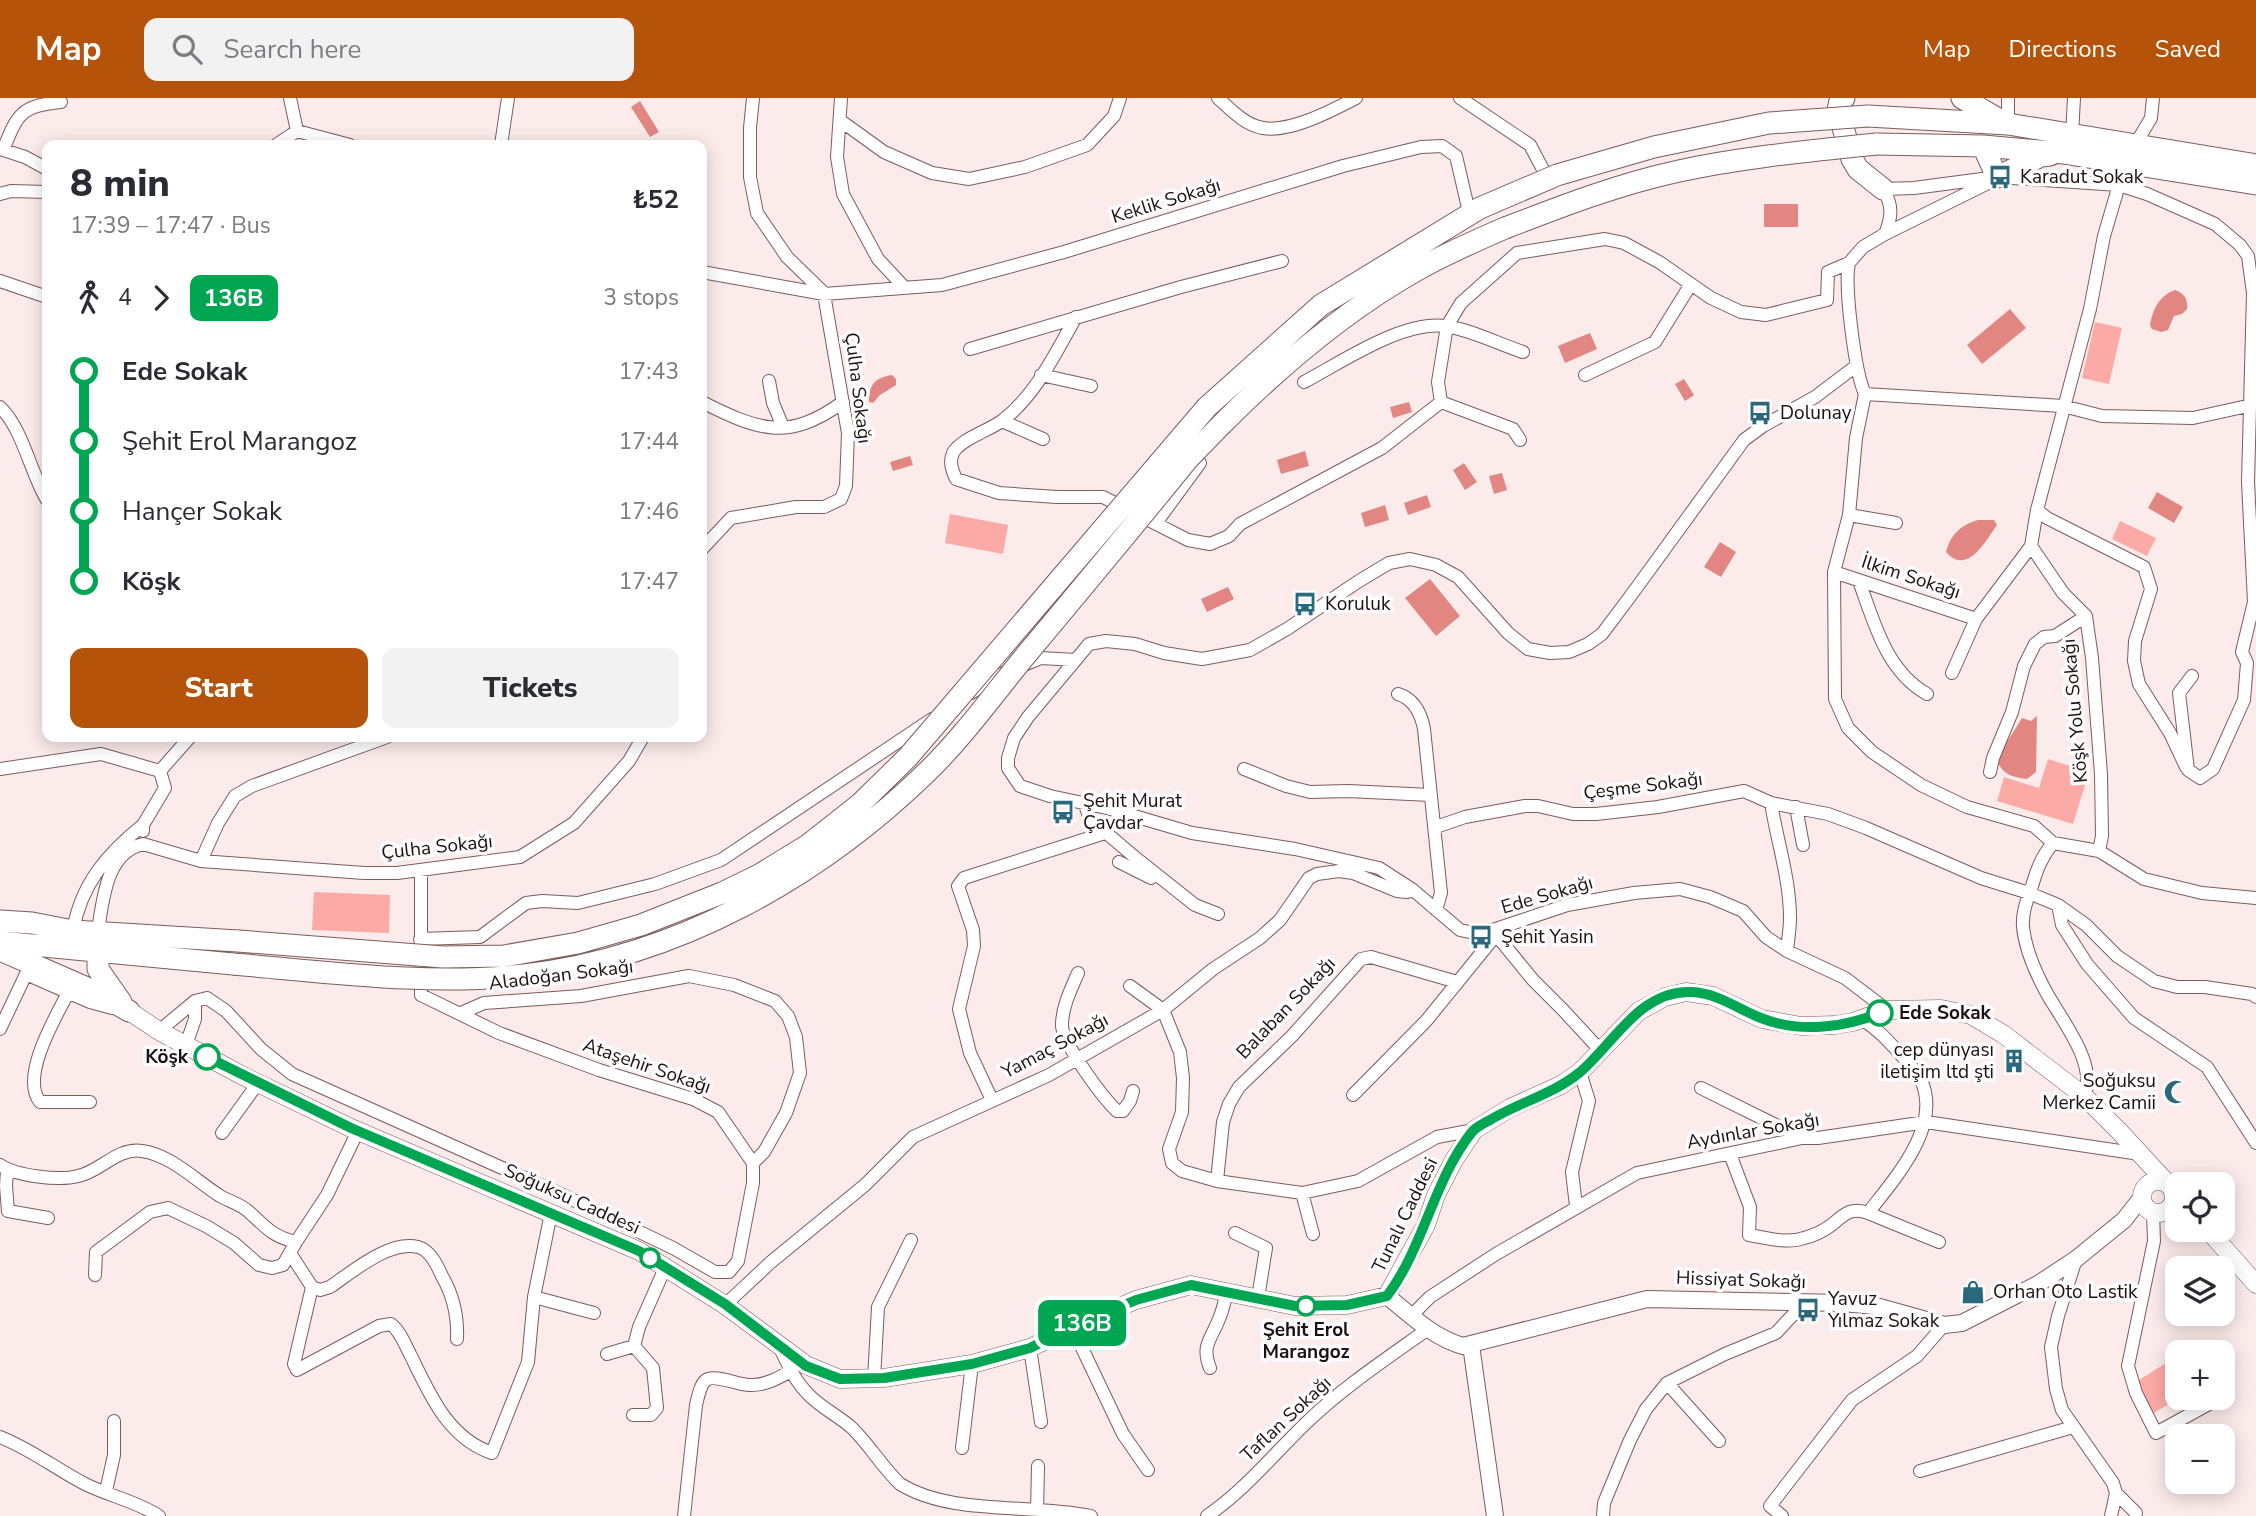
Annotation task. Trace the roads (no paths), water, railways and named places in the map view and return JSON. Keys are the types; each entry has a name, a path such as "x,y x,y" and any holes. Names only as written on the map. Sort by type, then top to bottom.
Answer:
{"highway":[{"path":"1844,98 1840,101 1838,110 1852,159 1858,169 1883,189"},
{"path":"1962,98 2008,124 2067,144 2256,184"},
{"path":"0,942 238,941 443,957 504,956 578,943 681,911 759,875 808,845 860,804 908,757 1207,407 1321,305 1474,210 1548,179 1654,147 1769,123 1868,116 2008,124"},
{"path":"97,942 131,956 377,976 467,979 524,975 585,964 657,943 700,926 773,890 808,869 867,826 929,770 1188,459 1273,372 1343,317 1417,269 1504,228 1585,198 1678,171 1774,154 1876,144 2135,145 2256,165"},
{"path":"1983,146 1997,177 2067,144"},
{"path":"0,921 32,923 74,940"},
{"path":"74,940 79,974 94,991"},
{"path":"97,942 98,969 125,1007"},
{"path":"0,950 125,1007"},
{"path":"125,1007 118,984 131,956"},
{"path":"0,963 26,974"}],"main road":[{"name":"Tunalı Caddesi","path":"1387,1296 1426,1225 1436,1195 1454,1160 1474,1130 1510,1108 1561,1085 1580,1072 1645,1007 1665,997 1686,992 1713,996 1762,1019 1817,1027 1863,1020 1887,1010 1941,1009 1971,1016 2013,1041 2084,1096 2165,1181"},
{"name":"Soğuksu Caddesi","path":"125,1007 159,1031 358,1131 639,1251 725,1304 806,1366 840,1379 874,1378 972,1364 1030,1348 1136,1300 1191,1285 1295,1306 1347,1305 1387,1296"},
{"path":"2141,1154 2149,1204 2165,1214"},
{"path":"2149,1204 2157,1181 2165,1185"},
{"path":"2149,1204 2165,1205"},
{"path":"2219,1242 2256,1284"}],"street":[{"path":"290,98 298,131"},
{"path":"502,140 508,98"},
{"path":"753,98 750,177 757,213 787,257 824,293"},
{"path":"841,98 837,157 843,194 878,260 904,287"},
{"path":"841,121 884,152 932,173 969,179 1024,167 1087,145 1114,116 1120,98"},
{"path":"1218,98 1237,115 1265,128 1305,122 1356,98"},
{"path":"1460,98 1530,145 1548,179"},
{"path":"2008,98 2008,124"},
{"path":"2067,144 2074,98"},
{"path":"2135,145 2151,118 2153,98"},
{"path":"42,167 25,157 2,150 15,122 34,105 61,102"},
{"path":"284,140 298,131 331,140"},
{"name":"Keklik Sokağı","path":"707,273 824,293 942,285 1052,256 1343,166 1421,147 1442,146 1456,156 1474,210"},
{"path":"1883,189 1914,188 1997,177 2119,186 2147,194 2216,225 2252,256 2253,404 2248,482 2254,602 2242,652 2247,663 2244,700 2213,769 2200,778 2188,770 2170,733 2139,684 2134,661 2136,641 2151,590 2144,567 2047,519 2037,510"},
{"path":"1441,402 1438,382 1447,326 1461,303 1517,253 1605,239 1624,243 1659,261 1711,298 1741,313 1766,315 1827,300 1828,272 1849,263 1863,247 1885,234 1997,177"},
{"name":"İlkim Sokağı","path":"1952,673 1976,619 2031,545 2063,406 2090,309 2104,236 2119,186"},
{"path":"1883,189 1890,199 1891,209 1891,220 1885,234"},
{"path":"0,194 11,191 42,192"},
{"path":"970,349 1181,287 1282,261"},
{"path":"1849,263 1848,284 1856,366 1865,394 1856,438 1849,515 1834,572 1835,699 1848,728 1872,752 1921,785 1967,807 2034,826 2053,843 2099,851 2144,879 2202,893 2256,898"},
{"path":"0,281 42,295"},
{"path":"1585,375 1655,342 1691,284"},
{"name":"Çulha Sokağı","path":"707,544 731,518 796,507 824,507 841,499 846,486 848,433 824,293"},
{"path":"1076,317 1018,407 1002,421 961,444 953,453 950,467 956,479 999,494 1057,498 1103,497 1188,540 1210,544 1229,536 1240,524 1382,448 1441,402"},
{"path":"1304,382 1402,332 1429,325 1447,326 1523,352"},
{"name":"Ede Sokağı","path":"1856,366 1815,397 1763,426 1744,440 1601,634 1588,644 1569,652 1550,653 1528,649 1508,633 1458,578 1436,565 1410,559 1389,563 1250,650 1202,659 1164,653 1135,644 1106,641 1089,644 1028,717 1014,738 1008,768 1020,786 1051,796 1084,802 1192,833 1295,849 1379,868 1413,890 1460,930 1474,933 1494,933 1567,905 1634,893 1679,889 1710,897 1743,912 1766,937 1787,951 1845,978 1887,1010"},
{"path":"1041,374 1091,386"},
{"path":"769,381 773,403 783,427"},
{"path":"1865,394 2063,406 2102,416 2193,418 2253,404"},
{"path":"707,404 750,425 783,427 807,424 842,402"},
{"path":"1441,402 1513,429 1520,440"},
{"path":"0,407 13,424 42,492"},
{"path":"1002,421 1044,439"},
{"path":"1156,523 1200,463"},
{"path":"1849,515 1896,523"},
{"name":"Köşk Yolu Sokağı","path":"2031,545 2063,593 2086,616 2101,774 2102,836 2099,851"},
{"name":"İlkim Sokağı","path":"1834,572 1976,619"},
{"path":"1859,581 1880,636 1899,672 1910,684 1927,694"},
{"path":"1990,772 2012,712 2024,666 2035,644 2044,637 2055,636 2086,616"},
{"path":"420,939 480,937 526,903 578,903 655,884 722,860 999,675 1041,658 1075,660"},
{"path":"2188,770 2179,693 2192,676"},
{"path":"1398,694 1411,700 1423,721 1441,893 1436,911"},
{"path":"160,771 186,742"},
{"path":"201,861 218,823 235,796 252,786 373,742"},
{"name":"Çulha Sokağı","path":"143,844 201,861 365,873 397,873 520,857 574,823 629,761 640,742"},
{"path":"0,769 101,754 160,771"},
{"path":"1244,769 1286,786 1310,792 1430,795"},
{"path":"74,940 77,909 95,874 120,844 143,825 165,788 160,771"},
{"name":"Çeşme Sokağı","path":"1436,827 1465,817 1525,806 1538,806 1573,814 1596,814 1658,807 1744,791 1771,803 1828,814 1854,823 1981,878 2058,905 2086,925 2117,956 2154,981 2178,987 2205,987 2252,994 2256,997"},
{"path":"1084,802 1090,818 1105,833 1195,905 1217,914"},
{"path":"1771,803 1785,870 1790,918 1787,951"},
{"path":"1796,807 1802,845"},
{"path":"97,942 104,891 111,872 132,847 143,844 143,825"},
{"path":"992,1100 971,1053 959,1009 974,946 973,930 958,886 964,878 1105,833"},
{"path":"2053,843 2038,866 2029,893 2024,915 2025,940 2044,988 2079,1051 2087,1079 2084,1096"},
{"path":"1119,862 1174,889"},
{"name":"Ataşehir Sokağı","path":"421,870 421,995 499,1033 599,1070 693,1099 718,1112 753,1163"},
{"name":"Yamaç Sokağı","path":"725,1304 771,1262 865,1185 914,1137 1049,1075 1163,1010 1213,969 1260,939 1280,920 1304,884 1317,874 1339,871 1353,873 1397,891 1413,890"},
{"path":"2058,905 2063,925 2087,964 2134,1018 2207,1067 2256,1143"},
{"path":"1353,1095 1426,1021 1494,933 1532,980 1600,1050"},
{"name":"Balaban Sokağı","path":"1217,1181 1223,1122 1239,1087 1292,1036 1361,959 1371,957 1457,982"},
{"path":"1078,973 1066,1001 1062,1027 1073,1052 1099,1091 1117,1111 1123,1111 1133,1091"},
{"path":"0,1029 26,974"},
{"name":"Soğuksu Caddesi","path":"26,974 105,1007 125,1007"},
{"name":"Aladoğan Sokağı","path":"461,1013 484,1003 581,996 689,976 734,985 775,1001 788,1016 796,1037 800,1073 786,1113 764,1152 753,1163"},
{"path":"1130,986 1163,1010 1180,1052 1183,1078 1182,1112 1169,1156 1181,1171 1217,1181 1302,1193 1358,1181 1437,1137 1474,1130"},
{"path":"68,993 44,1039 33,1084 34,1095 40,1102 90,1102"},
{"path":"159,1031 195,1001 207,998 226,1011 261,1049 292,1074 567,1197 673,1248 715,1272 729,1272 738,1261 753,1183 753,1163"},
{"path":"186,1045 195,1018 195,1001"},
{"path":"1863,1020 1877,1029 1919,1075 1926,1092 1926,1122 1905,1166 1868,1213"},
{"path":"1576,1206 1572,1172 1589,1101 1580,1072"},
{"path":"222,1133 258,1083"},
{"path":"1701,1088 1802,1138"},
{"name":"Aydınlar Sokağı","path":"1412,1316 1430,1297 1496,1254 1637,1173 1802,1138 1926,1122 2141,1154"},
{"path":"95,1275 96,1252 150,1212 168,1208 234,1243 259,1265 272,1268 283,1265 327,1195 358,1131"},
{"path":"48,1218 8,1211 4,1168 52,1178 80,1176 114,1156 138,1150 159,1155 222,1197 248,1210 256,1220 293,1247 312,1287 294,1364 298,1370 379,1326 391,1324 402,1338 436,1407 475,1448 492,1453 528,1362 534,1297 551,1213"},
{"path":"1730,1154 1750,1207 1749,1235 1786,1241 1804,1238 1829,1227 1844,1213 1859,1209 1939,1242"},
{"path":"1302,1193 1313,1234"},
{"path":"1782,1516 1766,1511 1852,1400 1917,1356 1944,1325 1962,1323 2038,1284 2077,1259 2124,1220 2149,1204 2154,1241 2128,1366 2136,1393 2156,1433 2198,1410"},
{"path":"1235,1233 1266,1248 1258,1298"},
{"path":"874,1378 878,1307 911,1240"},
{"path":"312,1287 320,1290 330,1287 383,1252 418,1247 435,1262 447,1285 458,1322 457,1339"},
{"path":"2077,1259 2051,1347 2056,1389 2062,1410 2113,1483 2116,1493 2112,1516"},
{"path":"634,1346 665,1268"},
{"path":"1210,1368 1205,1356 1207,1343 1220,1319 1227,1291"},
{"path":"1387,1296 1428,1329 1453,1343 1471,1345 1495,1516"},
{"path":"534,1297 594,1313"},
{"name":"Hissiyat Sokağı","path":"1471,1345 1647,1299 1842,1303 1876,1306 1944,1325"},
{"path":"1603,1516 1604,1503 1630,1440 1646,1409 1667,1383 1725,1354 1776,1333 1803,1304"},
{"path":"1072,1327 1123,1434 1149,1470"},
{"name":"Taflan Sokağı","path":"1207,1516 1226,1503 1307,1422 1344,1390 1428,1329"},
{"path":"607,1354 634,1346"},
{"path":"633,1415 651,1415 657,1408 653,1368 634,1346"},
{"path":"780,1348 791,1371 810,1396 852,1428 900,1484 928,1504 959,1512 1060,1511 1091,1516"},
{"path":"1030,1348 1041,1422"},
{"path":"962,1448 972,1364"},
{"path":"684,1516 696,1405 707,1379 713,1377 753,1386 768,1383 791,1371"},
{"path":"1667,1383 1719,1441"},
{"path":"106,1491 114,1455 114,1421"},
{"path":"1920,1471 2073,1427"},
{"path":"0,1437 21,1445 85,1484 149,1509 159,1516"},
{"path":"1037,1512 1038,1466"},
{"path":"2116,1493 2136,1513"}],"place":[{"name":"Karadut Sokak","path":"2000,177"},
{"name":"Dolunay","path":"1760,413"},
{"name":"Koruluk","path":"1305,604"},
{"name":"Şehit Murat Çavdar","path":"1063,812"},
{"name":"Şehit Yasin","path":"1481,937"},
{"name":"Ede Sokak","path":"1880,1013"},
{"name":"Köşk","path":"207,1057"},
{"name":"cep dünyası iletişim ltd şti","path":"2014,1061"},
{"name":"Soğuksu Merkez Camii","path":"2176,1092"},
{"name":"Orhan Oto Lastik","path":"1973,1292"},
{"name":"Şehit Erol Marangoz","path":"1306,1306"},
{"name":"Yavuz Yılmaz Sokak","path":"1808,1310"}]}
